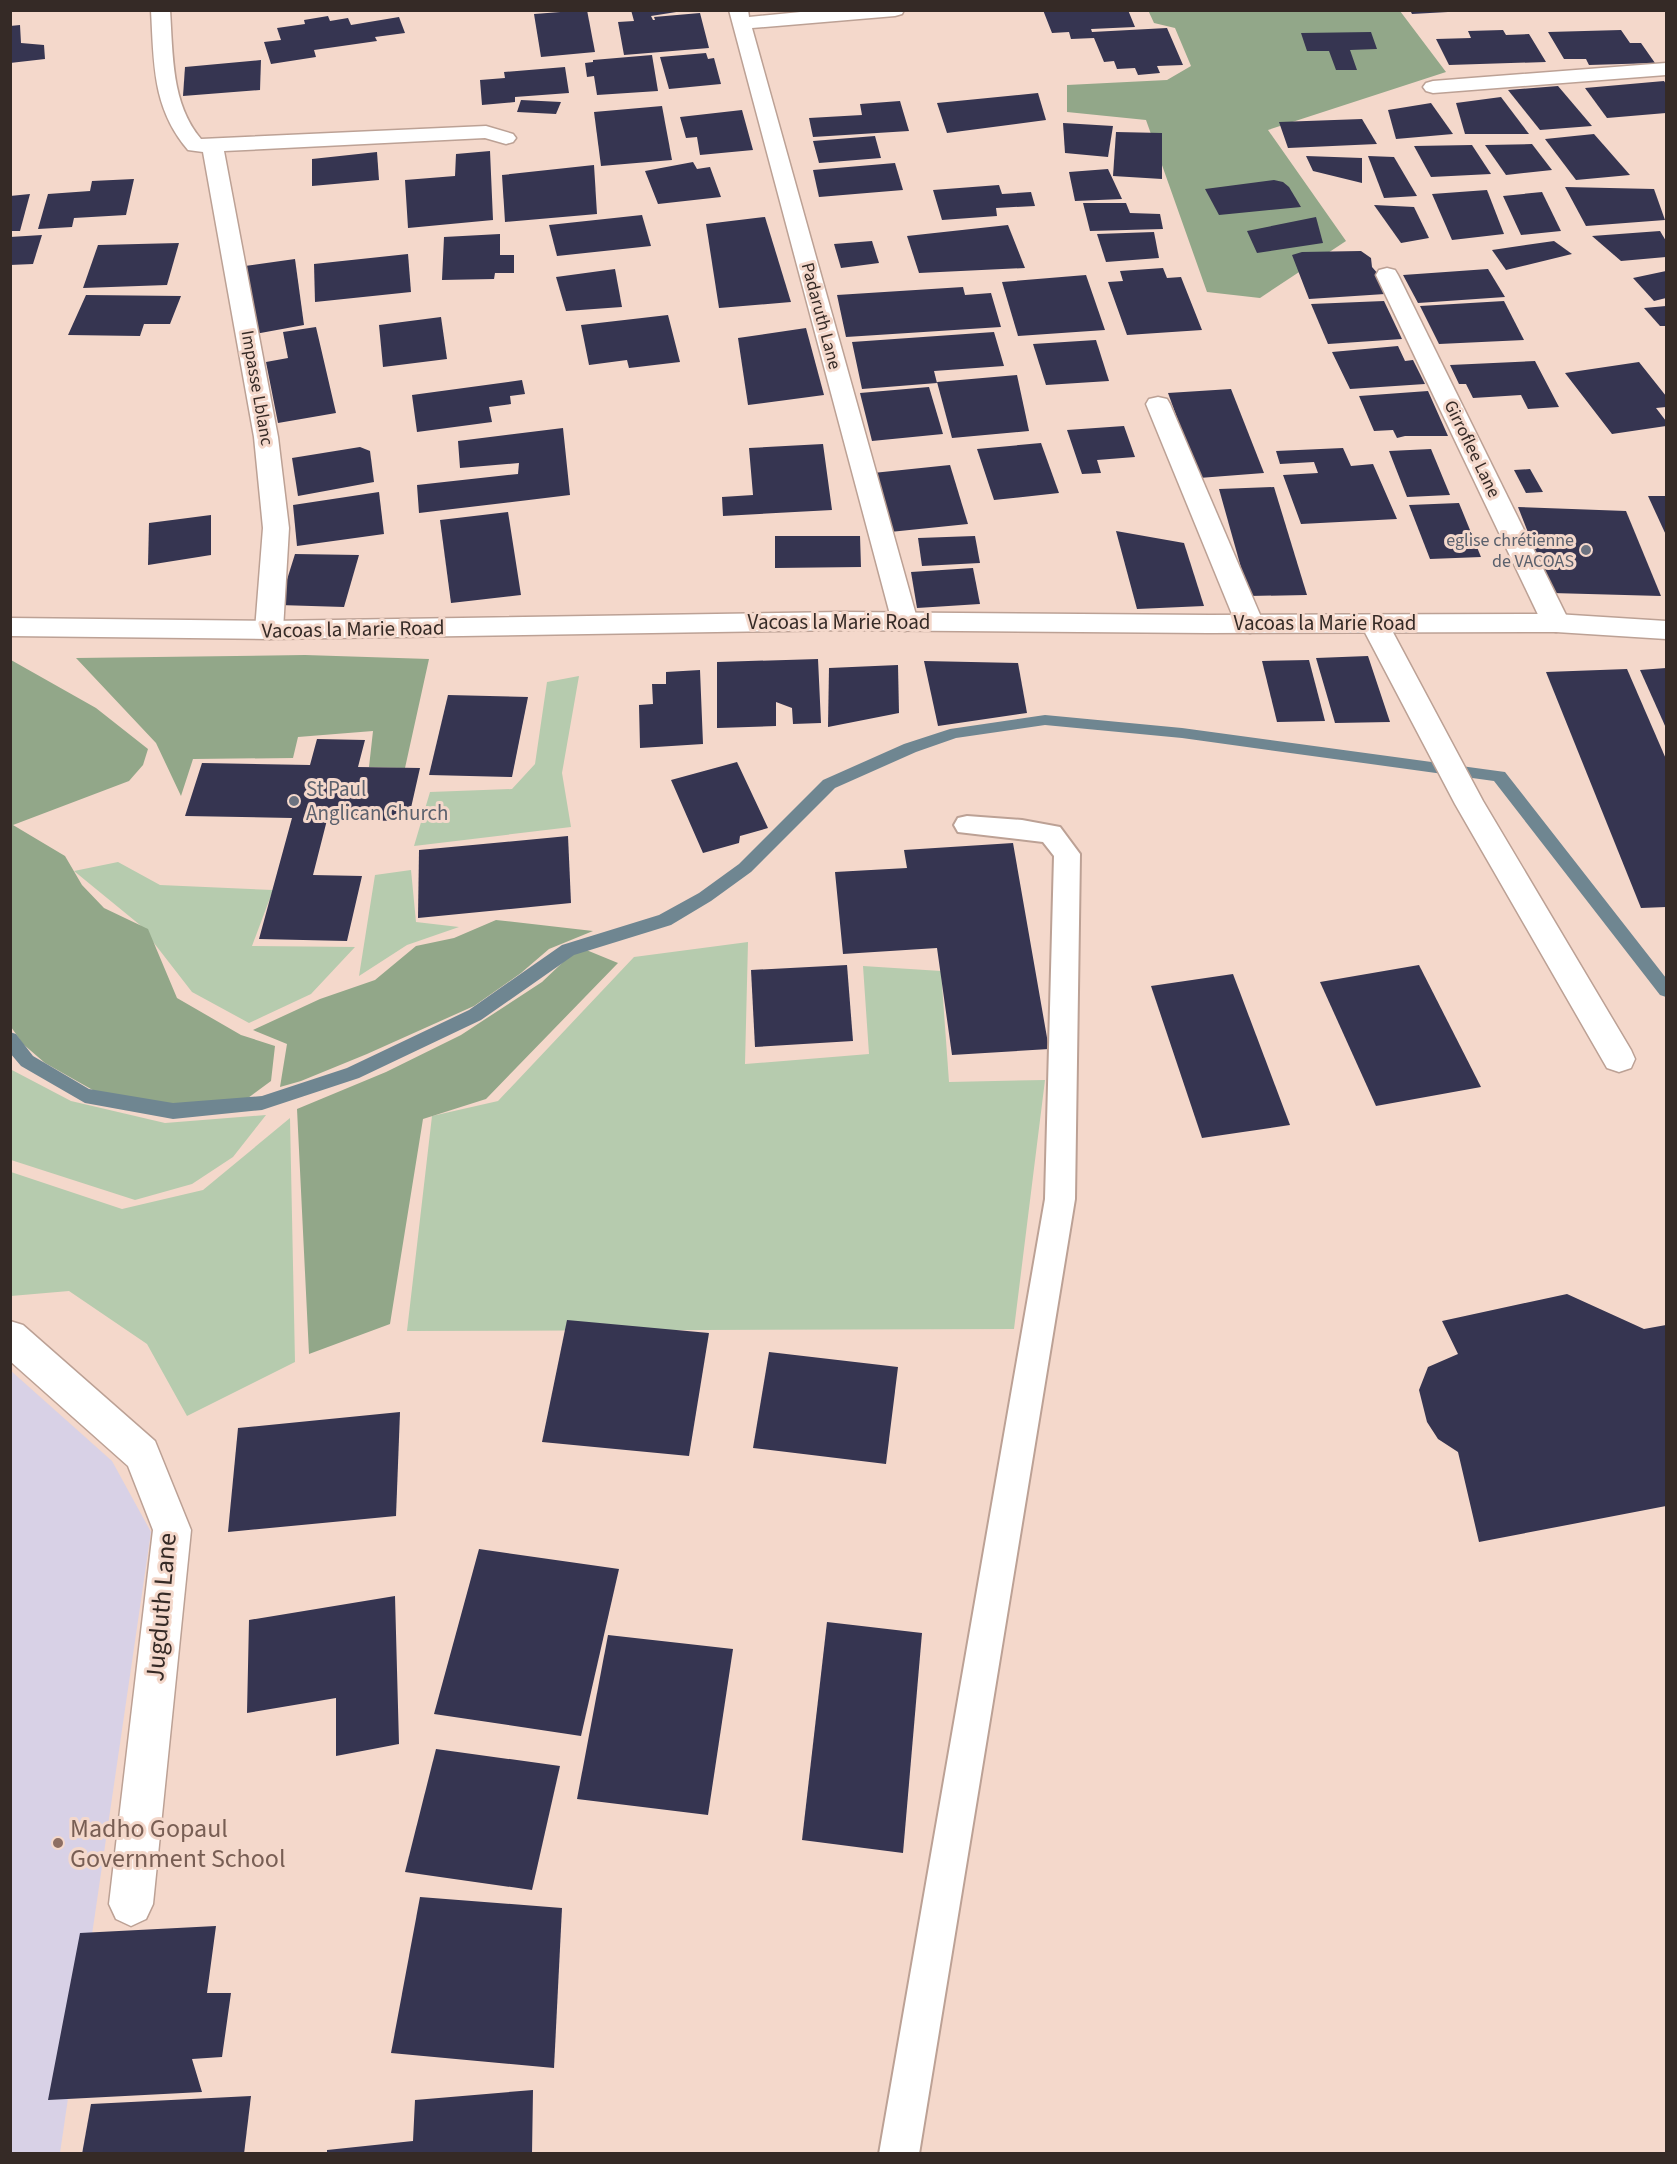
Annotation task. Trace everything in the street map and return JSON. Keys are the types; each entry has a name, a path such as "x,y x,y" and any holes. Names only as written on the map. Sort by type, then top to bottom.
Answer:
{"street":[{"path":"160,10 170,99 186,138 195,146 213,147 486,132 506,138"},
{"path":"739,17 895,10"},
{"name":"Padaruth Lane","path":"739,17 905,622"},
{"path":"1433,87 1666,69"},
{"name":"Impasse Lblanc","path":"213,147 266,437 276,528 269,630"},
{"name":"Girroflee Lane","path":"1387,275 1556,622"},
{"path":"1158,404 1250,624"},
{"name":"Vacoas la Marie Road","path":"10,627 269,630 905,622 1250,624 1556,622 1666,630"},
{"path":"1374,623 1470,804 1618,1059"},
{"name":"Jugduth Lane","path":"10,1337 142,1454 172,1530 131,1904"}],"lane":[{"path":"898,2154 1060,1199 1067,854 1051,834 1022,829 968,825"}],"shaded area":[{"name":"Madho Gopaul Government School","path":"10,1370 112,1461 151,1532 60,2153 11,2153"}],"green space":[{"path":"1148,10 1400,11 1446,72 1268,130 1346,241 1260,298 1207,292 1146,120 1067,112 1067,85 1167,80 1191,66 1175,28 1154,23"},
{"path":"305,655 429,659 405,768 369,767 373,731 298,737 293,758 193,759 181,796 156,743 76,658"},
{"path":"11,660 96,708 148,749 143,765 129,781 13,825 65,856 82,885 104,908 148,929 177,998 241,1035 275,1046 271,1081 248,1098 176,1106 98,1093 45,1063 23,1044 11,1027"},
{"path":"579,676 562,773 571,827 414,846 430,792 512,789 535,764 547,682"},
{"path":"118,862 160,885 273,890 252,946 355,947 311,994 249,1023 192,992 140,925 74,871"},
{"path":"411,870 416,922 459,927 407,945 359,976 375,875"},
{"path":"496,920 593,931 549,949 521,973 474,1006 367,1054 301,1081 280,1087 287,1044 253,1030 320,999 375,980 416,946 454,938"},
{"path":"748,942 745,1064 869,1054 863,966 941,971 949,1082 1045,1080 1014,1329 407,1331 432,1116 498,1101 634,957"},
{"path":"579,947 618,963 486,1099 423,1119 390,1324 309,1354 297,1109 386,1072 461,1035 542,982"},
{"path":"10,1069 71,1101 165,1123 266,1115 233,1157 192,1184 135,1200 11,1160"},
{"path":"290,1118 295,1362 187,1416 147,1344 69,1291 11,1296 11,1172 122,1209 203,1190"}],"building":[{"path":"587,10 595,52 541,57 534,14"},
{"path":"631,10 689,10 651,16 653,20 655,20 654,17 700,13 709,48 624,55 618,22 634,21"},
{"path":"1043,10 1128,10 1135,27 1091,29 1092,32 1167,28 1183,65 1157,66 1160,73 1138,75 1135,68 1117,69 1114,61 1104,62 1094,38 1071,39 1069,32 1052,33"},
{"path":"1410,10 1448,10 1448,12 1412,14"},
{"path":"328,16 330,21 348,18 351,25 399,17 405,33 375,37 377,41 314,50 316,57 271,64 264,42 281,40 277,28 305,24 304,20"},
{"path":"20,25 21,43 44,45 45,59 10,63 10,26"},
{"path":"1503,30 1506,35 1529,34 1546,62 1449,65 1436,39 1471,38 1468,31"},
{"path":"1621,30 1630,43 1641,43 1655,63 1589,65 1586,59 1564,59 1548,32"},
{"path":"1371,32 1377,49 1350,50 1357,70 1336,70 1329,51 1307,51 1301,33"},
{"path":"706,53 708,59 714,58 721,84 669,89 660,57"},
{"path":"652,55 658,91 597,95 594,76 587,77 585,63 593,62 593,60"},
{"path":"261,60 260,90 183,96 185,67"},
{"path":"565,67 569,93 515,97 515,102 482,105 480,80 505,78 504,72"},
{"path":"1664,81 1666,84 1666,113 1607,118 1585,88"},
{"path":"1558,86 1592,126 1540,130 1508,90"},
{"path":"1038,93 1046,120 947,133 937,103"},
{"path":"1501,97 1529,134 1465,134 1456,103"},
{"path":"521,100 561,102 556,114 517,112"},
{"path":"900,101 909,131 813,137 809,118 862,115 860,104"},
{"path":"1431,103 1453,134 1396,139 1388,110"},
{"path":"662,106 672,160 601,166 594,112"},
{"path":"742,110 753,150 700,155 697,137 686,138 680,117"},
{"path":"1362,119 1377,144 1288,148 1279,122"},
{"path":"1063,123 1113,126 1108,157 1065,153"},
{"path":"1116,132 1162,133 1162,179 1113,176"},
{"path":"1594,134 1630,175 1576,180 1545,139"},
{"path":"875,136 881,158 819,163 813,141"},
{"path":"1532,144 1552,170 1506,175 1485,145"},
{"path":"1472,145 1491,174 1431,177 1414,146"},
{"path":"490,151 493,220 408,228 405,180 455,176 456,154"},
{"path":"377,152 379,180 312,186 312,159"},
{"path":"1306,156 1362,158 1362,183 1313,171"},
{"path":"1368,156 1394,157 1417,196 1384,198"},
{"path":"693,162 697,169 710,167 721,197 658,204 645,171"},
{"path":"895,163 903,190 819,197 813,170"},
{"path":"594,165 597,214 505,222 502,175"},
{"path":"1108,169 1122,199 1075,201 1069,172"},
{"path":"134,179 126,215 74,218 72,227 38,229 48,194 90,191 92,181"},
{"path":"1274,180 1283,182 1289,187 1301,207 1219,215 1205,189"},
{"path":"999,185 1002,194 1031,192 1035,206 996,208 997,216 942,220 933,190"},
{"path":"1565,187 1654,189 1665,220 1586,226"},
{"path":"1487,190 1504,234 1452,240 1432,194"},
{"path":"1542,192 1561,231 1521,235 1503,196"},
{"path":"30,194 20,231 10,231 10,196"},
{"path":"1083,203 1126,203 1130,213 1160,214 1163,229 1090,231"},
{"path":"1374,205 1414,207 1429,238 1401,243"},
{"path":"642,215 651,246 557,256 549,225"},
{"path":"765,217 791,302 719,308 706,224"},
{"path":"1316,217 1323,243 1257,253 1247,231"},
{"path":"1008,225 1025,268 919,273 907,236"},
{"path":"1660,231 1666,241 1666,257 1621,261 1592,236"},
{"path":"1154,232 1159,258 1106,262 1097,234"},
{"path":"500,234 500,255 514,255 514,273 495,273 494,279 442,280 444,237"},
{"path":"42,235 33,264 10,265 10,237"},
{"path":"872,241 879,263 841,268 834,244"},
{"path":"1554,241 1572,254 1506,270 1492,250"},
{"path":"179,243 167,285 83,288 98,245"},
{"path":"1361,251 1371,258 1372,267 1379,275 1385,294 1309,299 1292,255 1302,252"},
{"path":"408,254 411,292 315,302 314,264"},
{"path":"295,259 304,325 255,334 245,266"},
{"path":"1163,268 1167,278 1181,277 1202,330 1127,335 1108,282 1123,281 1120,271"},
{"path":"615,269 622,307 566,311 556,277"},
{"path":"1488,269 1505,297 1418,303 1403,275"},
{"path":"1666,271 1666,298 1654,301 1633,278"},
{"path":"1086,275 1105,330 1018,336 1002,282"},
{"path":"963,287 965,295 991,293 1001,327 846,337 837,295"},
{"path":"86,295 181,296 170,324 144,324 140,336 68,335"},
{"path":"1384,301 1402,339 1328,344 1311,304"},
{"path":"1504,301 1524,340 1439,344 1420,306"},
{"path":"1666,306 1666,326 1660,326 1644,308"},
{"path":"668,315 680,362 629,368 627,360 589,365 581,325"},
{"path":"441,317 447,359 383,367 379,325"},
{"path":"316,327 336,413 278,423 266,362 288,358 283,332"},
{"path":"806,328 824,395 748,405 738,338"},
{"path":"994,332 1004,366 934,371 937,383 862,389 852,342"},
{"path":"1096,340 1109,381 1046,385 1033,344"},
{"path":"1398,346 1405,361 1413,360 1425,384 1350,389 1332,352"},
{"path":"1535,361 1559,407 1528,409 1521,395 1473,398 1466,384 1459,384 1450,365"},
{"path":"1639,362 1666,396 1666,407 1656,408 1666,421 1666,426 1612,434 1565,373"},
{"path":"1017,375 1029,431 952,438 937,382"},
{"path":"522,380 525,394 510,396 511,404 489,407 492,422 417,432 412,395"},
{"path":"929,387 943,434 872,441 860,393"},
{"path":"1231,389 1264,473 1199,478 1168,393"},
{"path":"1428,391 1448,436 1397,438 1393,430 1374,431 1359,396"},
{"path":"1124,426 1135,457 1097,460 1101,473 1082,474 1067,430"},
{"path":"563,428 570,495 419,513 417,485 518,474 519,463 460,468 458,441"},
{"path":"1041,443 1059,493 994,500 977,449"},
{"path":"823,444 832,510 723,516 722,497 753,495 749,448"},
{"path":"360,447 370,451 374,482 298,496 292,458"},
{"path":"1343,448 1351,466 1373,464 1397,519 1301,524 1283,475 1318,473 1314,462 1280,464 1276,451"},
{"path":"1431,449 1450,495 1407,497 1389,451"},
{"path":"950,465 968,524 890,532 873,473"},
{"path":"1530,469 1543,492 1526,493 1514,470"},
{"path":"1274,487 1307,595 1249,596 1219,489"},
{"path":"379,492 384,534 297,546 293,505"},
{"path":"1648,496 1666,496 1666,535"},
{"path":"1459,503 1481,557 1430,559 1409,505"},
{"path":"1518,507 1626,511 1661,596 1552,593"},
{"path":"508,512 521,595 451,603 440,520"},
{"path":"211,515 211,555 148,565 149,523"},
{"path":"1116,531 1184,543 1204,606 1137,609"},
{"path":"775,536 860,536 861,567 775,568"},
{"path":"975,536 980,563 922,566 918,538"},
{"path":"295,554 359,555 344,607 279,605"},
{"path":"973,568 980,604 917,608 911,572"},
{"path":"1368,656 1390,722 1335,723 1316,658"},
{"path":"818,659 821,723 793,724 792,708 776,702 776,726 717,728 717,662"},
{"path":"1309,660 1325,721 1277,722 1262,661"},
{"path":"924,661 1018,663 1027,713 938,726"},
{"path":"898,665 899,713 828,727 829,668"},
{"path":"1666,668 1666,728 1640,670"},
{"path":"1627,669 1666,759 1666,907 1641,908 1546,672"},
{"path":"700,670 703,744 640,748 639,705 653,704 652,684 666,684 666,672"},
{"path":"448,695 528,697 512,777 429,775"},
{"path":"317,739 365,740 358,767 420,768 408,821 327,820 313,875 362,876 347,941 259,939 292,818 185,816 202,763 310,765"},
{"path":"737,762 768,828 740,836 739,843 703,853 671,780"},
{"path":"568,836 571,903 418,918 419,850"},
{"path":"1013,843 1049,1049 952,1055 937,948 843,954 835,872 907,868 904,850"},
{"path":"847,965 853,1041 755,1047 751,970"},
{"path":"1419,965 1481,1087 1376,1106 1320,982"},
{"path":"1233,974 1290,1125 1202,1138 1151,986"},
{"path":"1567,1294 1644,1329 1666,1325 1666,1506 1479,1542 1458,1452 1438,1439 1427,1422 1419,1390 1428,1367 1458,1354 1442,1321"},
{"path":"567,1320 709,1333 689,1456 542,1442"},
{"path":"769,1352 898,1367 886,1464 753,1448"},
{"path":"400,1412 396,1516 228,1532 238,1428"},
{"path":"479,1549 619,1569 581,1736 434,1714"},
{"path":"395,1596 399,1744 336,1756 336,1698 247,1713 249,1620"},
{"path":"827,1622 922,1633 903,1853 802,1840"},
{"path":"608,1635 733,1649 708,1815 577,1799"},
{"path":"436,1749 560,1766 532,1890 405,1872"},
{"path":"420,1897 562,1908 554,2068 391,2053"},
{"path":"216,1926 207,1993 231,1993 222,2057 192,2059 202,2092 48,2100 80,1933"},
{"path":"533,2090 532,2154 327,2154 327,2150 413,2141 415,2100"},
{"path":"251,2096 244,2154 82,2154 91,2104"}],"waterway":[{"path":"10,1039 27,1061 85,1096 173,1111 262,1103 353,1073 475,1015 568,950 665,920 705,897 745,868 829,784 910,748 955,733 1045,720 1182,733 1499,776 1666,990"}],"place":[{"name":"eglise chrétienne de VACOAS","path":"1586,550"},
{"name":"St Paul Anglican Church","path":"294,801"},
{"name":"Madho Gopaul Government School","path":"58,1843"}]}
